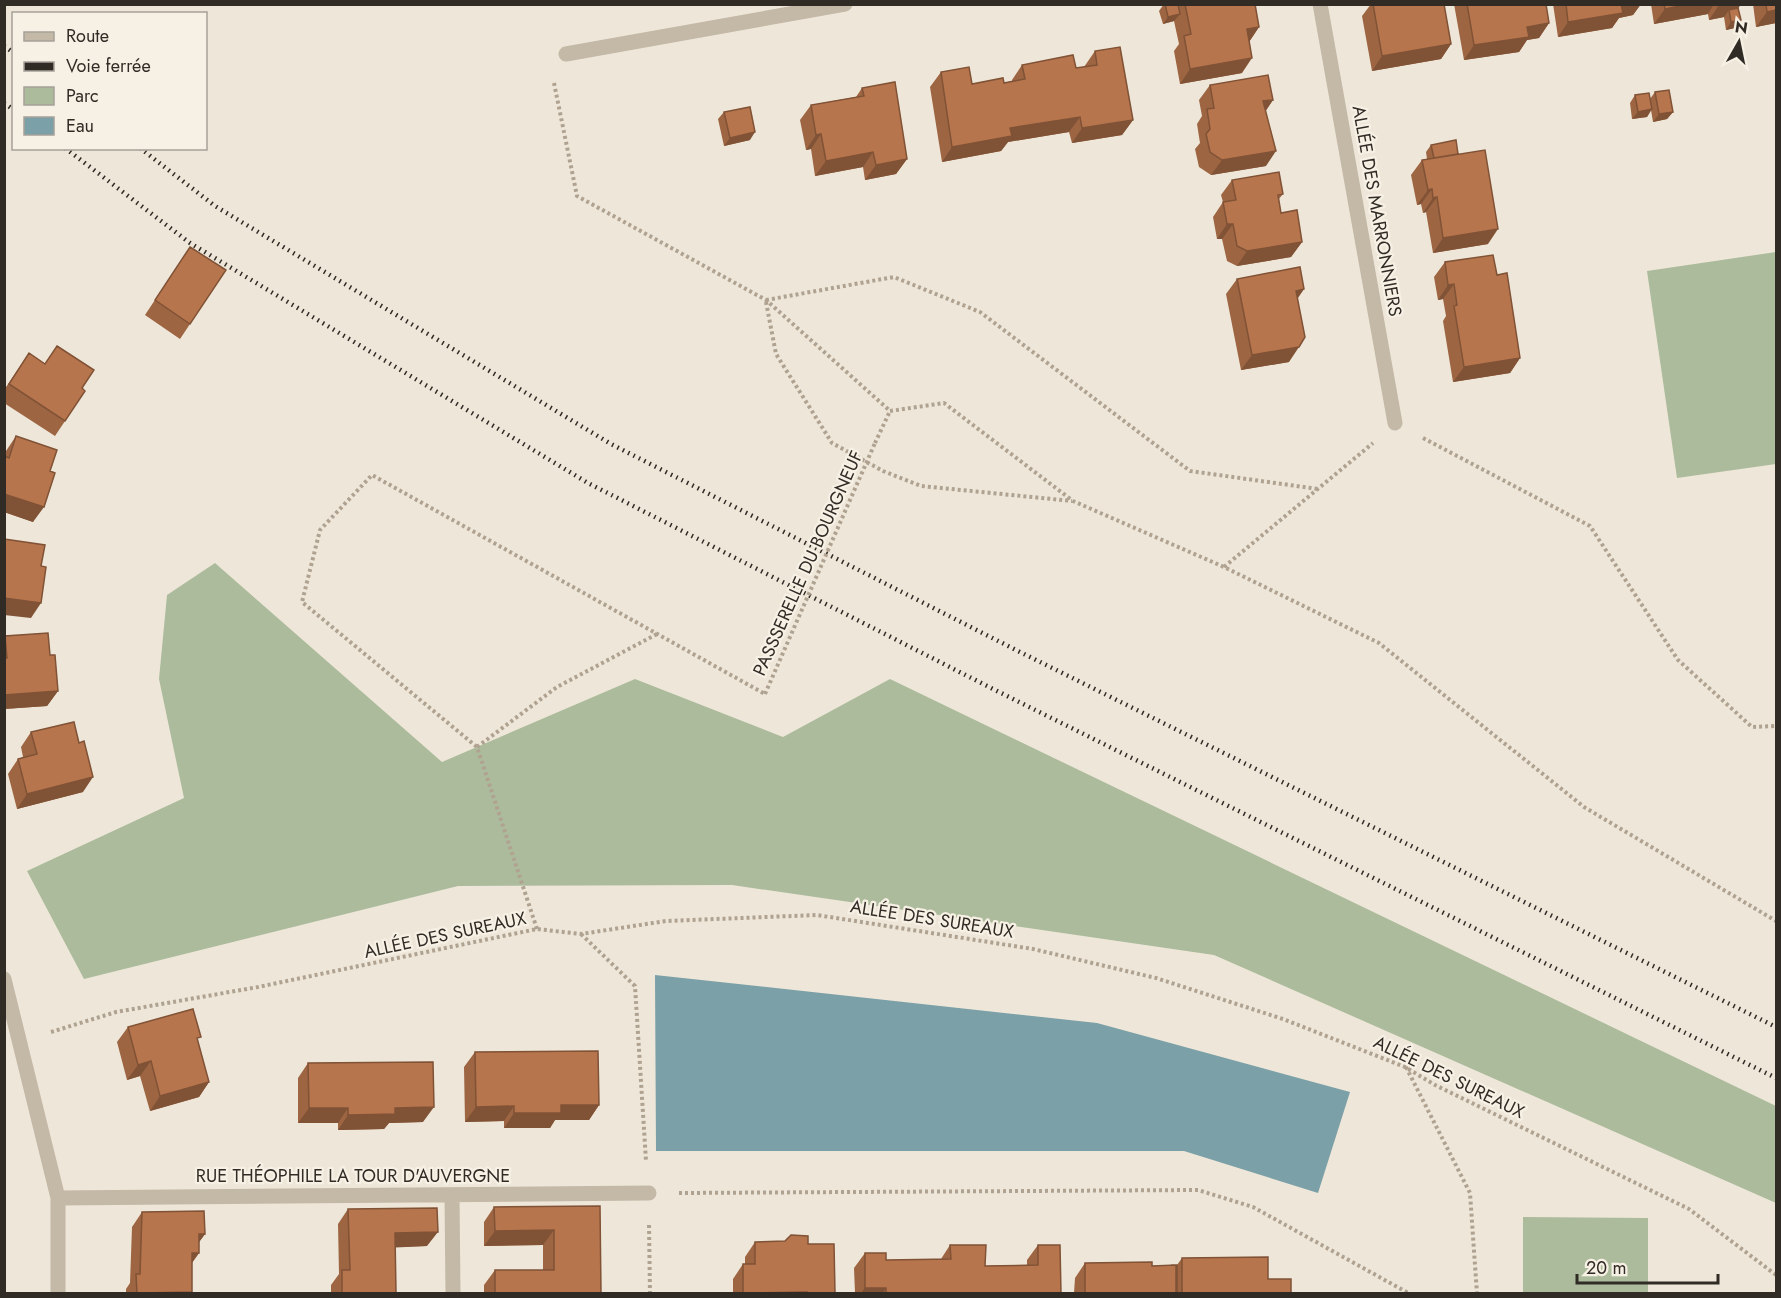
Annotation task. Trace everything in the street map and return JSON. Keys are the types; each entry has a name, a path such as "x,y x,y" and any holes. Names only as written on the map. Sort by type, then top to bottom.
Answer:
{"street":[{"path":"566,54 759,11 845,4"},
{"name":"ALLÉE DES MARRONNIERS","path":"1320,4 1395,423"},
{"path":"4,979 22,1041 58,1198 58,1293"},
{"name":"RUE THÉOPHILE LA TOUR D'AUVERGNE","path":"58,1198 649,1193"},
{"path":"452,1195 453,1293"}],"path":[{"path":"566,54 553,86 577,196 766,300 890,411 944,403 1073,501 1224,567 1379,643 1584,807 1776,921"},
{"path":"766,300 894,277 980,312 1190,471 1318,489"},
{"path":"766,300 776,354 832,443 884,471 921,486 1073,501"},
{"name":"PASSSERELLE DU BOURGNEUF","path":"658,634 765,694 890,411"},
{"path":"1224,567 1395,423 1590,526 1678,660 1752,727 1776,726"},
{"path":"537,929 477,747 302,602 320,530 372,475 658,634"},
{"path":"477,747 557,687 658,634"},
{"name":"ALLÉE DES SUREAUX","path":"22,1041 116,1012 258,987 537,929 581,934 666,921 817,915 1033,949 1156,978 1283,1019 1406,1067 1435,1085 1689,1209 1776,1275"},
{"path":"581,934 634,986 649,1193 650,1293"},
{"path":"1406,1067 1470,1193 1477,1293"},
{"path":"649,1193 1198,1190 1253,1207 1410,1293"}],"green space":[{"path":"1776,252 1776,464 1677,478 1647,271"},
{"path":"215,563 442,762 635,679 783,737 890,679 1776,1106 1776,1203 1214,955 732,885 458,886 84,979 27,871 184,798 159,679 167,595"},
{"path":"1523,1217 1648,1218 1648,1293 1523,1293"}],"water":[{"path":"655,975 1097,1023 1350,1092 1318,1193 1184,1151 656,1151"}],"building":[{"path":"1165,4 1178,4 1180,14 1168,17"},
{"path":"1185,4 1255,4 1259,27 1247,29 1252,58 1190,69 1184,36 1191,34"},
{"path":"1373,4 1444,4 1451,44 1382,56"},
{"path":"1467,4 1546,4 1549,23 1527,27 1529,37 1474,45"},
{"path":"1566,4 1621,4 1623,13 1568,22"},
{"path":"1664,4 1689,4 1665,9"},
{"path":"1766,4 1776,4 1776,10 1767,12"},
{"path":"1738,8 1741,20 1731,22 1729,10"},
{"path":"1120,47 1133,120 1082,128 1080,117 1010,128 1012,136 952,147 941,72 969,67 972,84 1003,78 1004,83 1025,79 1022,65 1073,55 1076,68 1097,65 1095,51"},
{"path":"1268,75 1273,100 1263,101 1276,151 1222,160 1210,152 1206,134 1210,129 1207,109 1214,108 1210,85"},
{"path":"895,82 907,159 876,165 873,152 826,161 821,134 816,135 811,105 864,96 862,88"},
{"path":"1669,90 1673,112 1659,114 1655,92"},
{"path":"1649,93 1652,109 1638,112 1635,95"},
{"path":"750,107 755,132 730,138 724,112"},
{"path":"1456,140 1458,154 1434,158 1431,145"},
{"path":"1485,150 1498,229 1443,238 1437,197 1433,198 1432,189 1428,190 1422,160"},
{"path":"1279,172 1283,194 1278,195 1281,213 1297,210 1302,242 1247,251 1237,246 1233,224 1227,224 1223,202 1236,200 1232,180"},
{"path":"190,247 226,270 190,324 155,300"},
{"path":"1493,255 1497,275 1507,273 1520,358 1464,367 1454,306 1457,305 1454,284 1448,285 1445,262"},
{"path":"1300,267 1304,289 1296,291 1305,337 1299,347 1252,355 1237,279"},
{"path":"57,346 94,370 82,388 85,391 65,421 9,384 29,353 45,364"},
{"path":"16,436 57,450 50,471 55,473 44,507 4,494 4,456 9,458"},
{"path":"4,539 45,545 41,566 46,567 41,603 4,598"},
{"path":"48,633 50,655 55,655 58,691 4,695 4,658 7,658 5,636"},
{"path":"74,722 79,743 84,741 93,777 27,794 18,759 37,754 31,732"},
{"path":"193,1009 201,1037 197,1038 209,1082 160,1096 151,1061 138,1065 128,1027"},
{"path":"598,1051 599,1105 561,1105 561,1113 514,1113 514,1106 476,1107 475,1052"},
{"path":"433,1062 434,1107 395,1108 395,1114 348,1115 348,1108 309,1108 308,1063"},
{"path":"600,1206 601,1293 495,1293 495,1270 554,1270 554,1230 495,1231 494,1207"},
{"path":"437,1208 438,1232 395,1233 396,1293 342,1293 342,1270 350,1270 348,1209"},
{"path":"204,1211 205,1234 199,1234 199,1253 192,1253 192,1292 137,1293 136,1274 140,1274 142,1212"},
{"path":"791,1235 808,1236 808,1244 834,1244 835,1293 743,1293 743,1264 755,1264 755,1242 785,1241"},
{"path":"950,1245 986,1245 985,1266 1038,1265 1038,1245 1060,1245 1061,1293 886,1293 886,1288 865,1288 865,1253 886,1253 886,1260 951,1259"},
{"path":"1268,1257 1268,1279 1291,1279 1291,1293 1182,1293 1182,1258"},
{"path":"1152,1262 1152,1266 1176,1265 1176,1293 1085,1293 1085,1263"}],"railway":[{"path":"4,46 12,52"},
{"path":"4,103 12,109"},
{"path":"68,150 190,243 588,483 993,689 1776,1078"},
{"path":"143,150 215,206 611,444 1014,649 1776,1027"}]}
